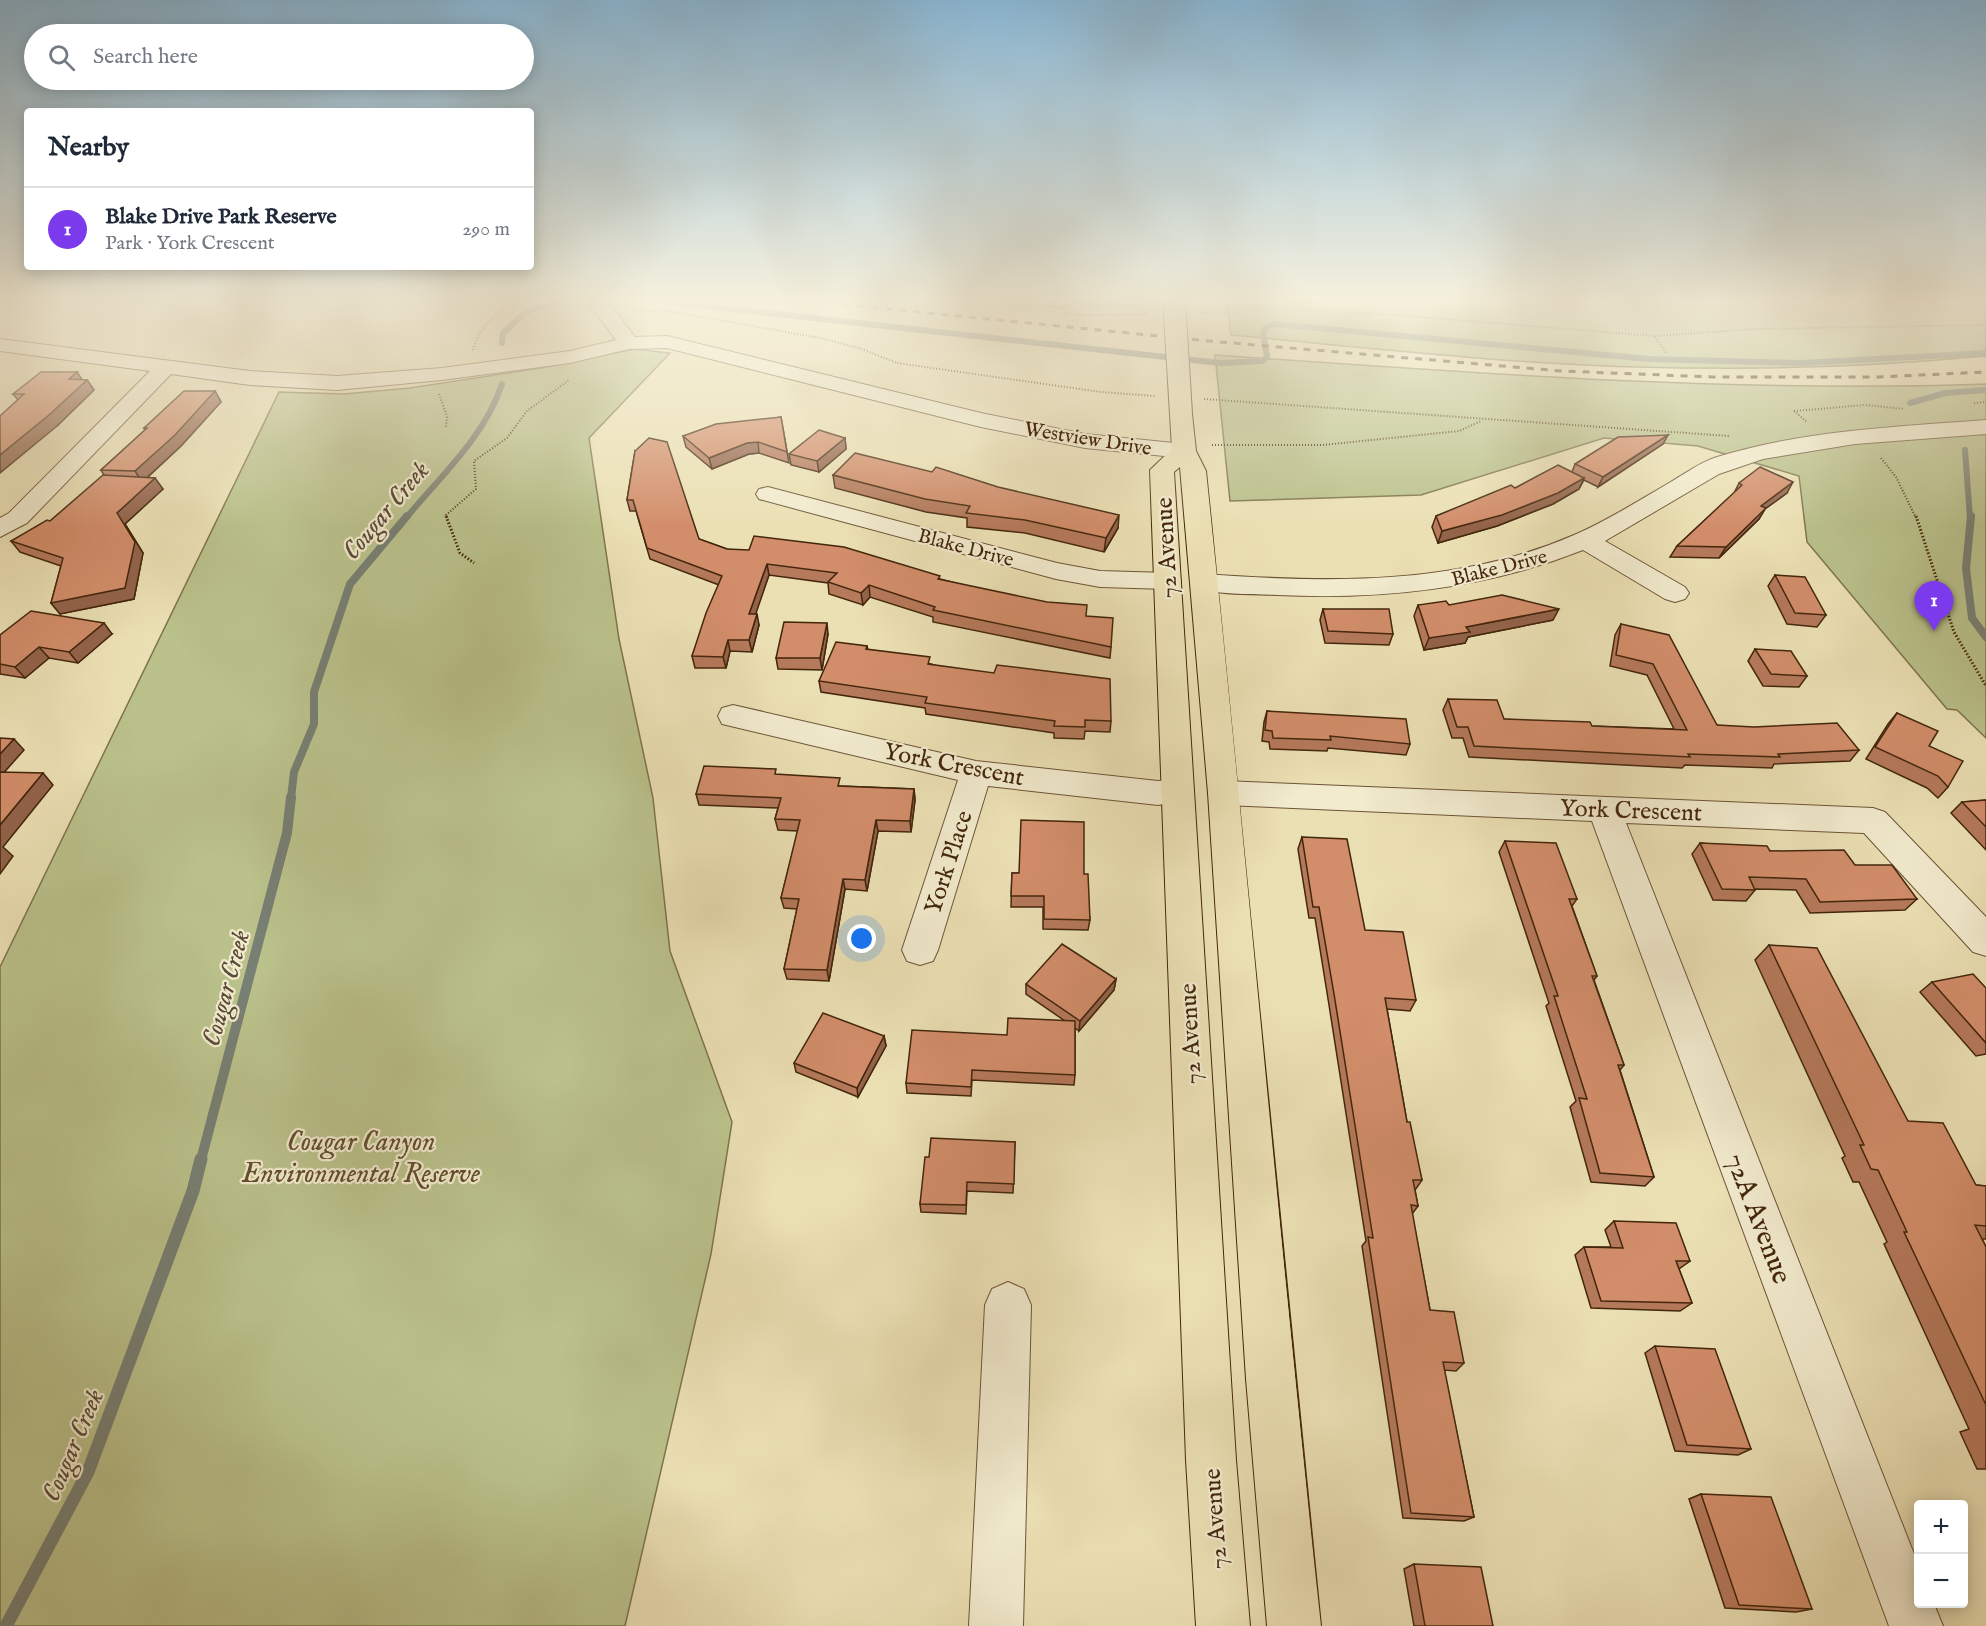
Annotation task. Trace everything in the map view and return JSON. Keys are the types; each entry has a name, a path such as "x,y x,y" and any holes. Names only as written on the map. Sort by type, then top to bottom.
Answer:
{"main road":[{"name":"72 Avenue","path":"1176,375 1184,451 1194,471 1224,793 1270,1379 1294,1626"},
{"name":"72 Avenue","path":"1184,451 1162,470 1211,1460 1223,1626"}],"street":[{"path":"0,529 18,518 158,375"},
{"name":"Westview Drive","path":"240,375 291,381 388,381 435,375"},
{"name":"Westview Drive","path":"799,375 981,420 1085,441 1184,451"},
{"name":"Blake Drive","path":"1204,582 1285,586 1409,585 1449,580 1537,560 1585,540 1723,463 1802,441 1986,427"},
{"name":"Blake Drive","path":"768,494 1056,571 1100,579 1168,581"},
{"path":"1585,540 1675,593"},
{"name":"York Crescent","path":"733,716 976,773 1158,793 1178,791"},
{"name":"York Place","path":"920,950 976,773"},
{"name":"York Crescent","path":"1224,793 1873,821 1986,940"},
{"name":"72A Avenue","path":"1604,809 1916,1626"},
{"path":"996,1626 1008,1305"}],"path":[{"path":"442,375 437,387 447,416 446,428"},
{"path":"474,563 459,553 446,515 476,489 474,461 507,438 527,411 575,376"},
{"path":"1974,403 1986,402"},
{"path":"1794,411 1863,405 1911,409"},
{"path":"1212,445 1323,445 1459,431 1484,420"},
{"path":"1850,437 1892,469 1908,494 1952,631 1986,686"}],"green space":[{"name":"Cougar Canyon Environmental Reserve","path":"496,375 649,375 589,438 619,639 653,798 670,951 732,1122 711,1254 625,1626 0,1626 0,967 279,392 344,394 410,388"},
{"path":"1217,375 1518,375 1696,384 1793,386 1986,384 1986,738 1957,710 1947,709 1807,542 1799,476 1698,446 1604,438 1421,495 1230,501"}],"building":[{"path":"37,375 74,375 69,379 87,380 0,455 0,416 24,394 13,394"},
{"path":"184,391 215,391 175,435 135,471 101,470 147,428 144,428"},
{"path":"781,417 787,452 758,442 747,443 709,458 683,436 716,424"},
{"path":"819,430 845,438 817,461 789,454"},
{"path":"1668,435 1603,477 1575,464 1618,437"},
{"path":"649,438 667,442 699,539 727,549 749,550 754,536 844,547 940,576 938,579 1047,602 1087,605 1086,616 1113,618 1111,647 933,610 935,607 869,585 861,593 828,582 837,573 767,564 749,614 757,614 749,640 728,640 723,657 692,656 706,613 722,576 647,548 633,500 627,500 635,451"},
{"path":"855,453 932,472 936,467 998,487 1119,515 1106,538 1025,520 966,513 970,506 925,499 833,475"},
{"path":"1558,465 1584,478 1558,493 1502,515 1442,531 1436,516 1511,485 1515,488"},
{"path":"1760,467 1793,482 1761,506 1766,508 1726,547 1677,546 1742,485 1739,483"},
{"path":"103,475 155,478 117,513 135,542 125,588 51,603 63,558 11,541 47,520 50,521"},
{"path":"1775,575 1805,577 1826,615 1795,613"},
{"path":"1502,595 1559,609 1466,627 1470,632 1429,638 1418,605 1446,601 1449,605"},
{"path":"1323,609 1389,609 1393,634 1328,631"},
{"path":"31,611 104,623 69,652 39,647 15,667 0,664 0,635"},
{"path":"784,622 827,623 820,658 776,658"},
{"path":"1621,624 1669,635 1717,725 1754,727 1837,723 1859,750 1778,754 1780,757 1688,754 1690,757 1474,746 1468,727 1457,727 1448,699 1497,700 1504,719 1590,722 1592,726 1687,730 1653,664 1616,655"},
{"path":"836,642 867,646 866,649 930,657 928,664 994,673 997,665 1110,679 1111,721 1085,720 1085,727 1054,726 1055,721 925,703 927,697 819,681"},
{"path":"1755,649 1791,651 1807,676 1771,674"},
{"path":"1267,711 1406,719 1410,744 1330,736 1331,740 1273,738 1272,731 1265,730"},
{"path":"1897,713 1938,731 1929,746 1963,761 1948,787 1938,776 1875,747"},
{"path":"0,738 14,739 0,754"},
{"path":"704,766 776,769 775,774 840,778 838,786 914,789 910,821 876,820 865,880 843,879 827,970 784,969 799,899 781,898 800,820 775,819 781,798 696,794"},
{"path":"0,772 43,773 0,825"},
{"path":"1986,800 1986,827 1962,802"},
{"path":"1021,820 1084,822 1084,874 1088,874 1090,920 1044,919 1044,896 1011,896 1012,873 1019,873"},
{"path":"1302,837 1347,839 1365,930 1403,932 1416,1000 1385,998 1407,1122 1410,1122 1422,1180 1413,1180 1418,1206 1411,1205 1430,1310 1454,1312 1464,1363 1443,1362 1474,1517 1411,1513 1368,1237 1373,1238 1334,994 1319,907 1313,907"},
{"path":"1505,841 1556,843 1577,899 1569,899 1597,976 1592,976 1624,1065 1618,1065 1654,1177 1600,1173 1579,1098 1587,1099 1554,996 1558,996"},
{"path":"1700,843 1767,846 1770,851 1844,850 1855,865 1892,865 1917,899 1820,902 1806,879 1749,877 1755,890 1722,889"},
{"path":"1062,944 1116,979 1080,1021 1026,984"},
{"path":"1769,945 1817,948 1908,1121 1943,1123 1976,1185 1986,1186 1986,1226 1975,1225 1986,1247 1986,1405 1904,1232 1907,1232 1878,1170 1871,1169 1860,1145 1864,1145"},
{"path":"1973,974 1986,988 1986,1043 1932,982"},
{"path":"823,1013 884,1036 857,1088 794,1063"},
{"path":"1008,1018 1075,1021 1075,1075 972,1070 971,1087 906,1083 912,1030 1007,1035"},
{"path":"931,1138 1015,1142 1014,1184 967,1182 966,1205 920,1204 925,1157 929,1157"},
{"path":"1614,1221 1676,1223 1690,1261 1676,1261 1692,1303 1601,1301 1584,1247 1623,1248"},
{"path":"1655,1346 1715,1349 1751,1449 1687,1445"},
{"path":"1701,1494 1771,1497 1812,1609 1739,1605"},
{"path":"1414,1564 1481,1567 1493,1626 1425,1626"}],"waterway":[{"name":"Cougar Creek","path":"406,518 461,455 485,421 502,384"},
{"path":"1910,403 1945,393 1986,390"},
{"path":"1965,450 1970,518"},
{"name":"Cougar Creek","path":"291,798 294,772 314,724 314,692 350,584 407,516"},
{"path":"1971,516 1966,568 1972,618 1986,637"},
{"name":"Cougar Creek","path":"201,1160 287,833 291,797"},
{"name":"Cougar Creek","path":"6,1626 88,1472 193,1191 201,1159"}],"railway":[{"path":"1660,375 1714,377 1924,375"}],"place":[{"name":"Blake Drive Park Reserve","path":"1934,631"}]}
